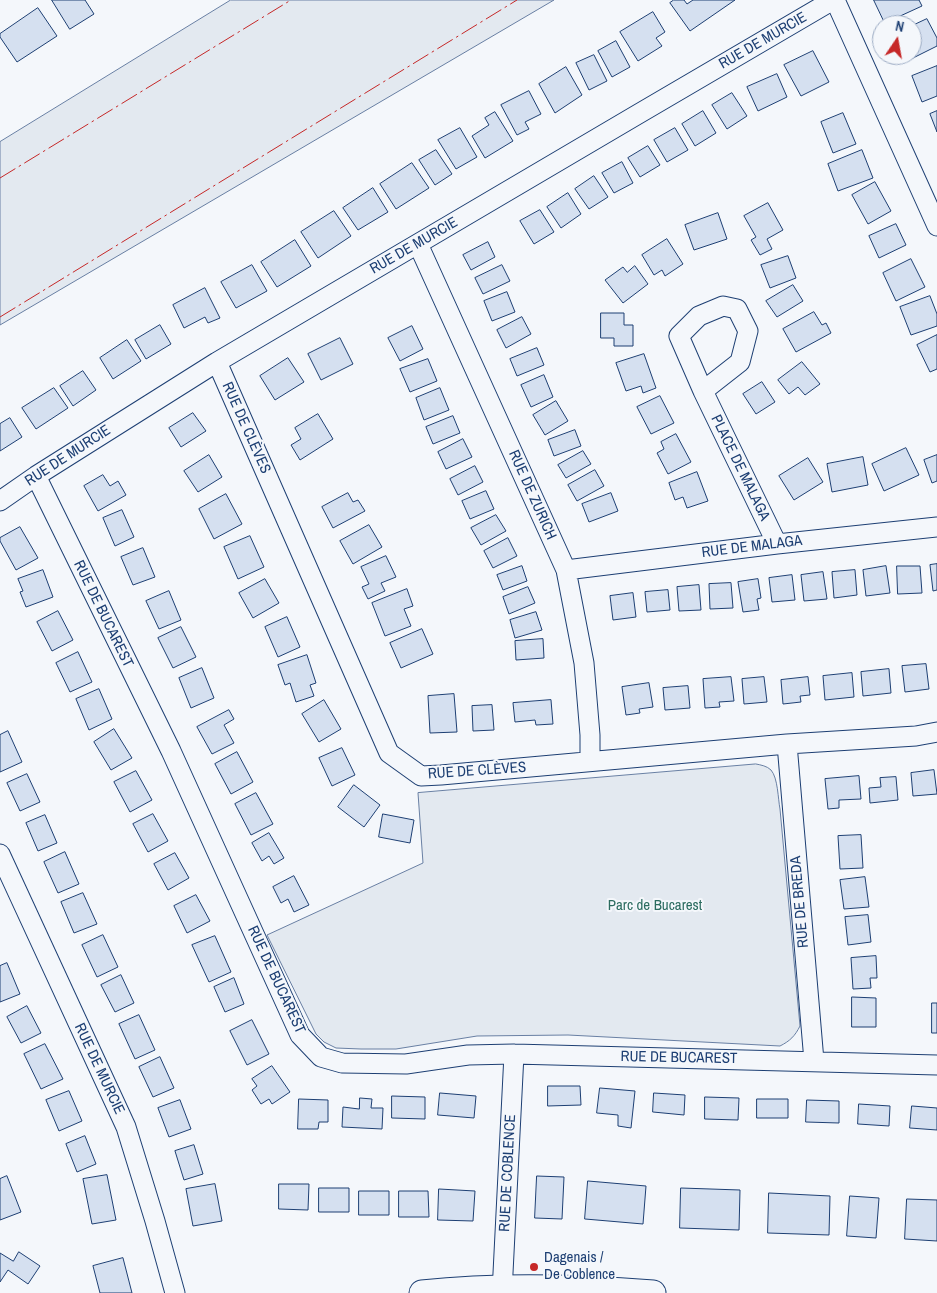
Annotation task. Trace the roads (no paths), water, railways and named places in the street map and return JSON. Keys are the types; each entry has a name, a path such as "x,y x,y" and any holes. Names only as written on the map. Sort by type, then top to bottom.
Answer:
{"main road":[{"path":"422,1293 465,1289 566,1288 652,1293"}],"street":[{"path":"834,0 937,226"},
{"name":"RUE DE MURCIE","path":"0,501 36,476 217,362 834,0"},
{"name":"RUE DE ZURICH","path":"418,244 566,570 584,663 590,735 590,761"},
{"name":"RUE DE CLÈVES","path":"217,362 389,754 421,776 787,744 916,736 937,732"},
{"name":"PLACE DE MALAGA","path":"703,391 777,544"},
{"name":"RUE DE BUCAREST","path":"36,476 171,751 300,1035 321,1057 342,1063 406,1064 468,1055 514,1054 937,1065"},
{"name":"RUE DE MALAGA","path":"566,570 777,544 937,528"},
{"name":"RUE DE BREDA","path":"787,744 814,1061"},
{"name":"RUE DE MURCIE","path":"0,854 126,1127 175,1293"},
{"name":"RUE DE COBLENCE","path":"502,1290 514,1054"}],"place":[{"name":"Dagenais / De Coblence","path":"534,1267"}],"park label":[{"name":"Parc de Bucarest","path":"655,906"}]}
